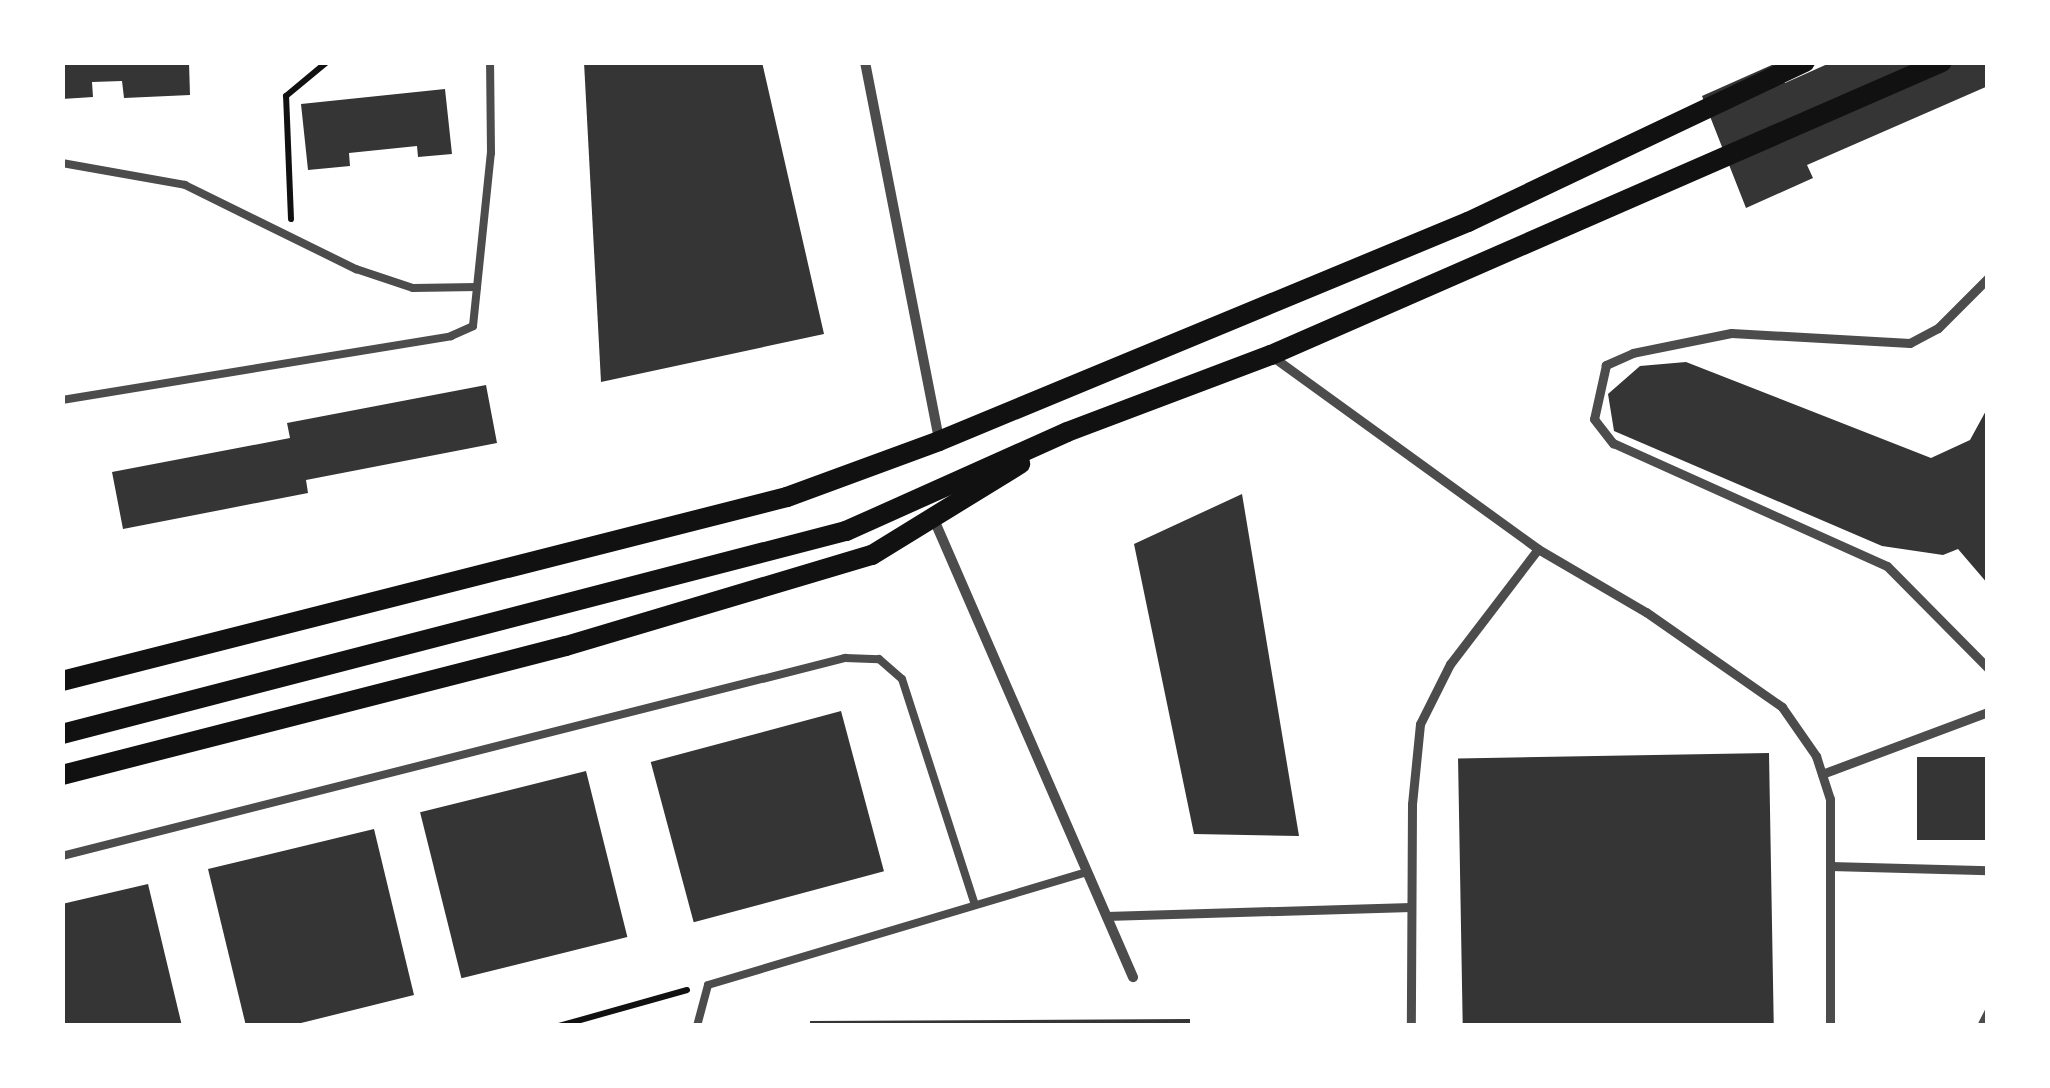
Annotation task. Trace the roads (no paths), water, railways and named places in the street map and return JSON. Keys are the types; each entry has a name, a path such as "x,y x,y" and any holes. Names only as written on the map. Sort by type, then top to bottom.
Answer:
{"main road":[{"path":"62,680 768,502 940,441 1468,222 1805,62"},
{"path":"62,734 846,531 1068,432 1271,356 1942,62"},
{"path":"62,776 566,646 872,555 933,522 1068,432"}],"street":[{"path":"865,62 940,441"},
{"path":"1988,278 1938,328 1910,343 1731,334 1633,353 1606,365 1594,419 1613,443 1887,566 1988,668"},
{"path":"1271,356 1538,549 1646,612 1782,707 1822,774 1830,799 1830,1026"},
{"path":"929,494 933,522 1133,977"},
{"path":"1412,1026 1412,804 1420,724 1450,664 1538,549"},
{"path":"1822,774 1988,712"},
{"path":"1830,866 1988,870"},
{"path":"1106,916 1412,906"},
{"path":"1981,1026 1988,1012"}],"lane":[{"path":"62,400 451,336 473,326 491,153 490,62"},
{"path":"62,163 186,185 288,235 413,288 477,287"},
{"path":"62,856 845,658 879,659 902,680 975,905"},
{"path":"697,1026 708,984 1087,872"}]}
